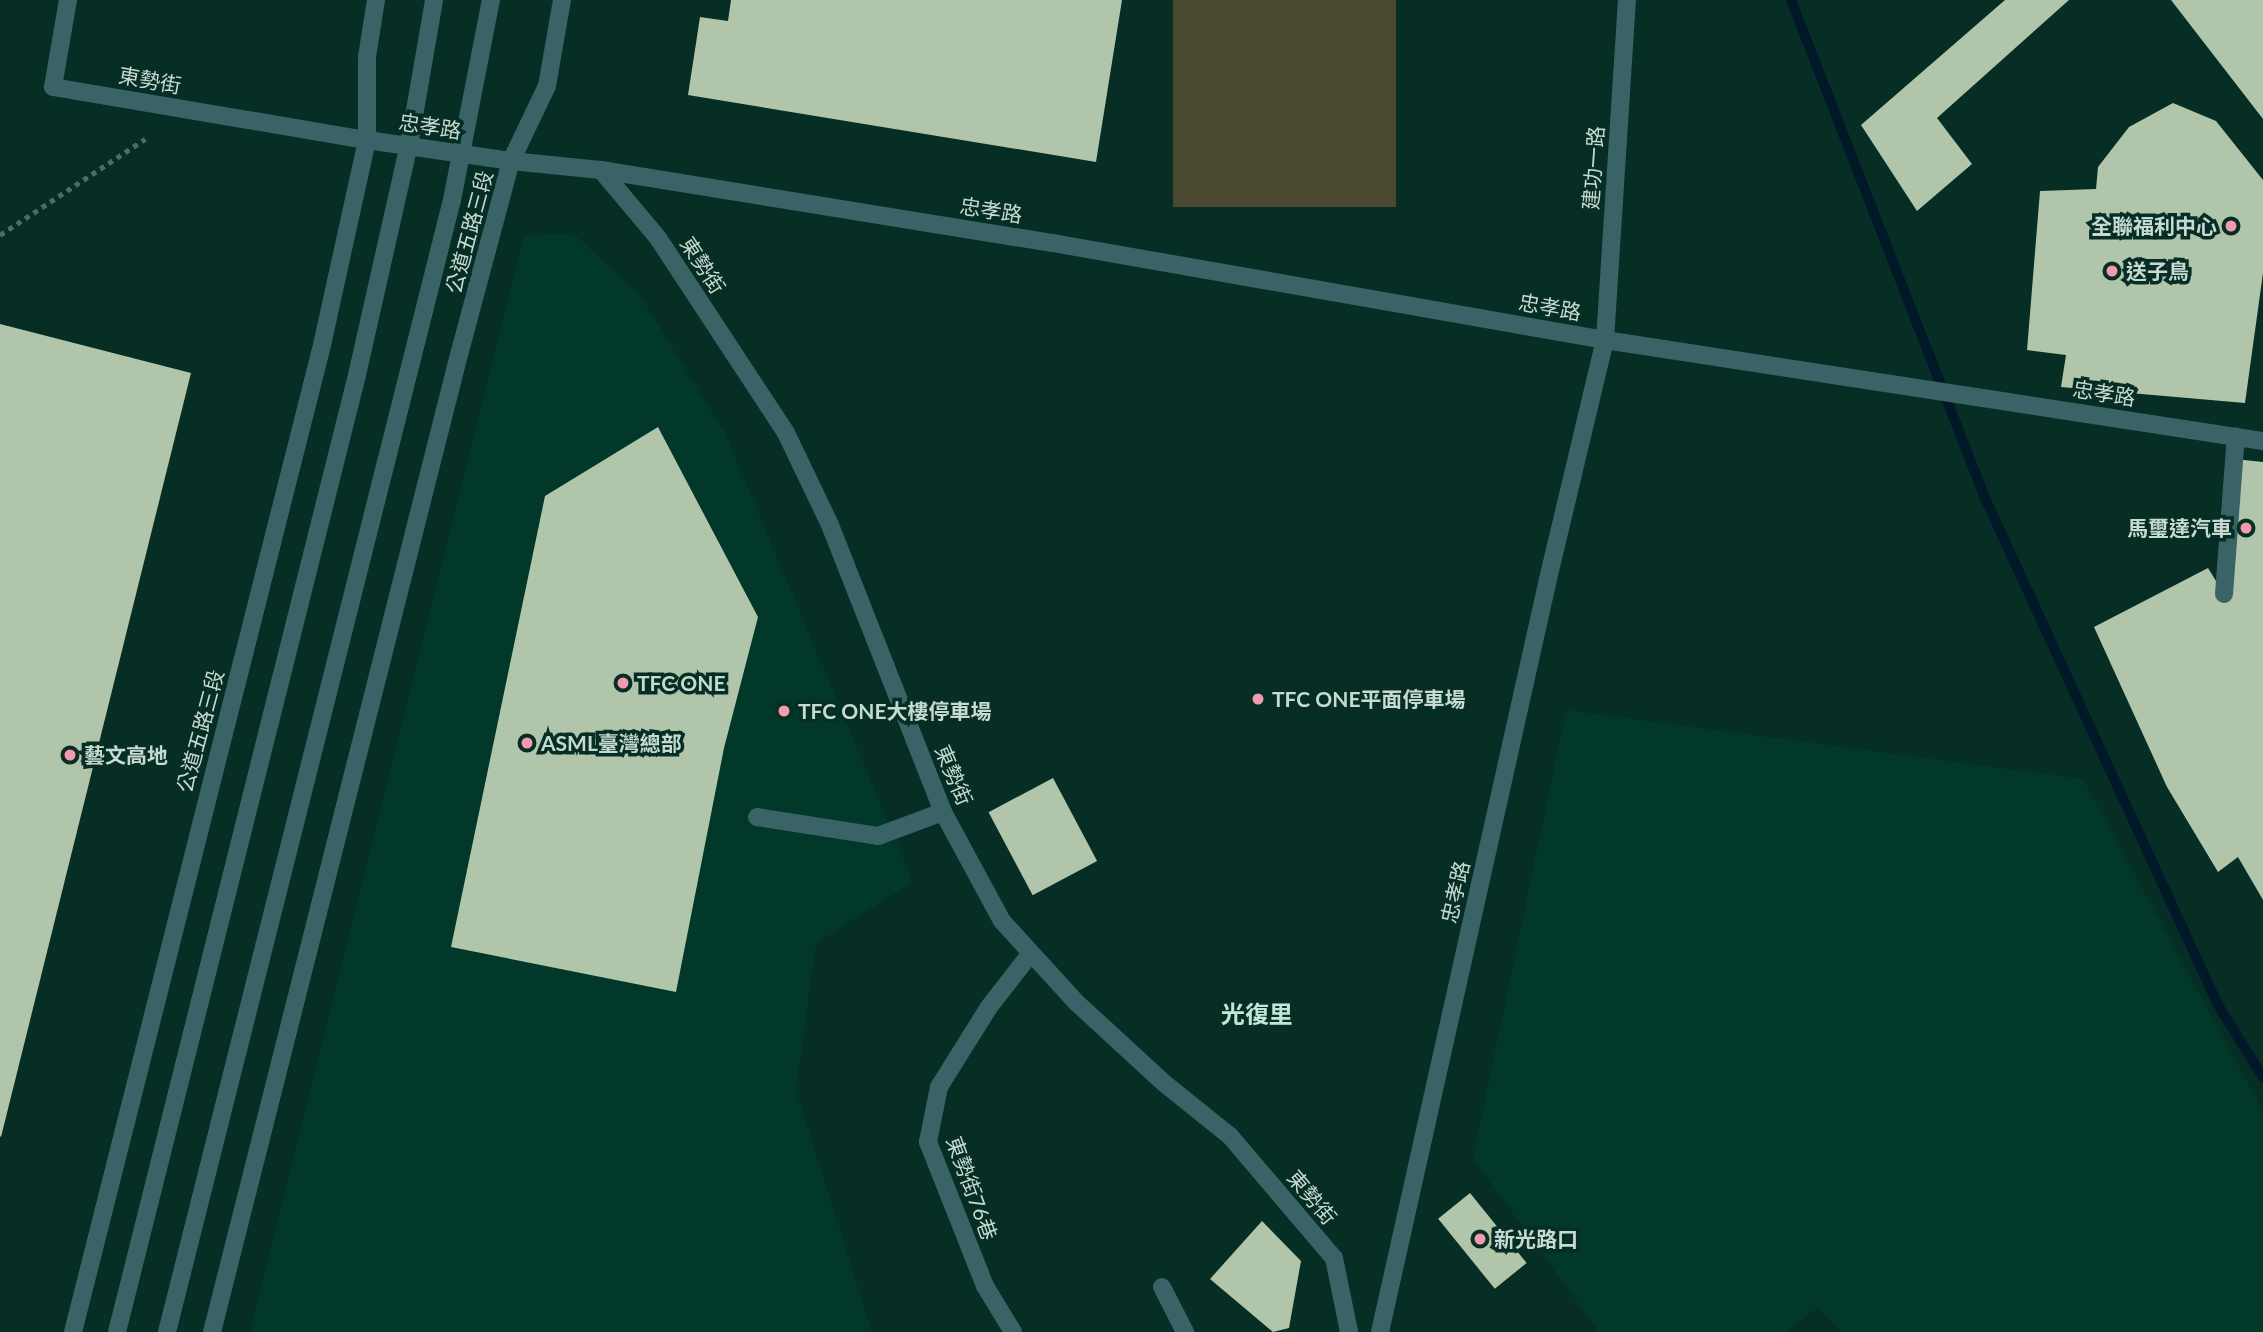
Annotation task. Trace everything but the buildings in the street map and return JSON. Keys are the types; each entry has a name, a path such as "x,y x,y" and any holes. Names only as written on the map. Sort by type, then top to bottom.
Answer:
{"street":[{"name":"東勢街","path":"68,0 53,87 367,140"},
{"name":"公道五路三段","path":"73,1332 319,358 367,140 367,57 376,0"},
{"path":"117,1332 357,375 409,145 434,0"},
{"name":"公道五路三段","path":"167,1332 463,154 491,0"},
{"name":"公道五路三段","path":"212,1332 511,162 547,86 562,0"},
{"name":"建功一路","path":"1605,340 1627,0"},
{"name":"忠孝路","path":"367,140 511,162 601,170 1053,243 1605,340 2263,441"},
{"name":"東勢街","path":"601,170 659,238 786,433 830,526 943,812 1002,921 1077,1003 1164,1083 1230,1136 1334,1258 1349,1332"},
{"name":"忠孝路","path":"1380,1332 1545,593 1605,340"},
{"path":"2224,594 2236,436"},
{"path":"757,817 878,836 943,812"},
{"name":"東勢街76巷","path":"1013,1332 985,1286 928,1142 939,1087 989,1007 1031,953"},
{"path":"1162,1287 1185,1332"}],"path":[{"path":"0,236 145,139"}],"shaded area":[{"path":"1173,0 1396,0 1396,207 1173,207"},
{"path":"573,233 640,295 726,435 913,882 816,943 796,1090 872,1332 250,1332 524,236"},
{"path":"1566,710 2083,779 2263,1111 2263,1332 1842,1332 1817,1308 1786,1332 1599,1332 1473,1158"}],"waterway":[{"path":"1791,0 1985,498 2218,1005 2263,1077"}],"place":[{"name":"全聯福利中心","path":"2231,226"},
{"name":"送子鳥","path":"2112,271"},
{"name":"馬璽達汽車","path":"2246,528"},
{"name":"TFC ONE","path":"623,683"},
{"name":"TFC ONE平面停車場","path":"1258,699"},
{"name":"TFC ONE大樓停車場","path":"784,711"},
{"name":"ASML臺灣總部","path":"527,743"},
{"name":"藝文高地","path":"70,755"},
{"name":"新光路口","path":"1480,1239"}],"district":[{"name":"光復里","path":"1257,1014"}]}
